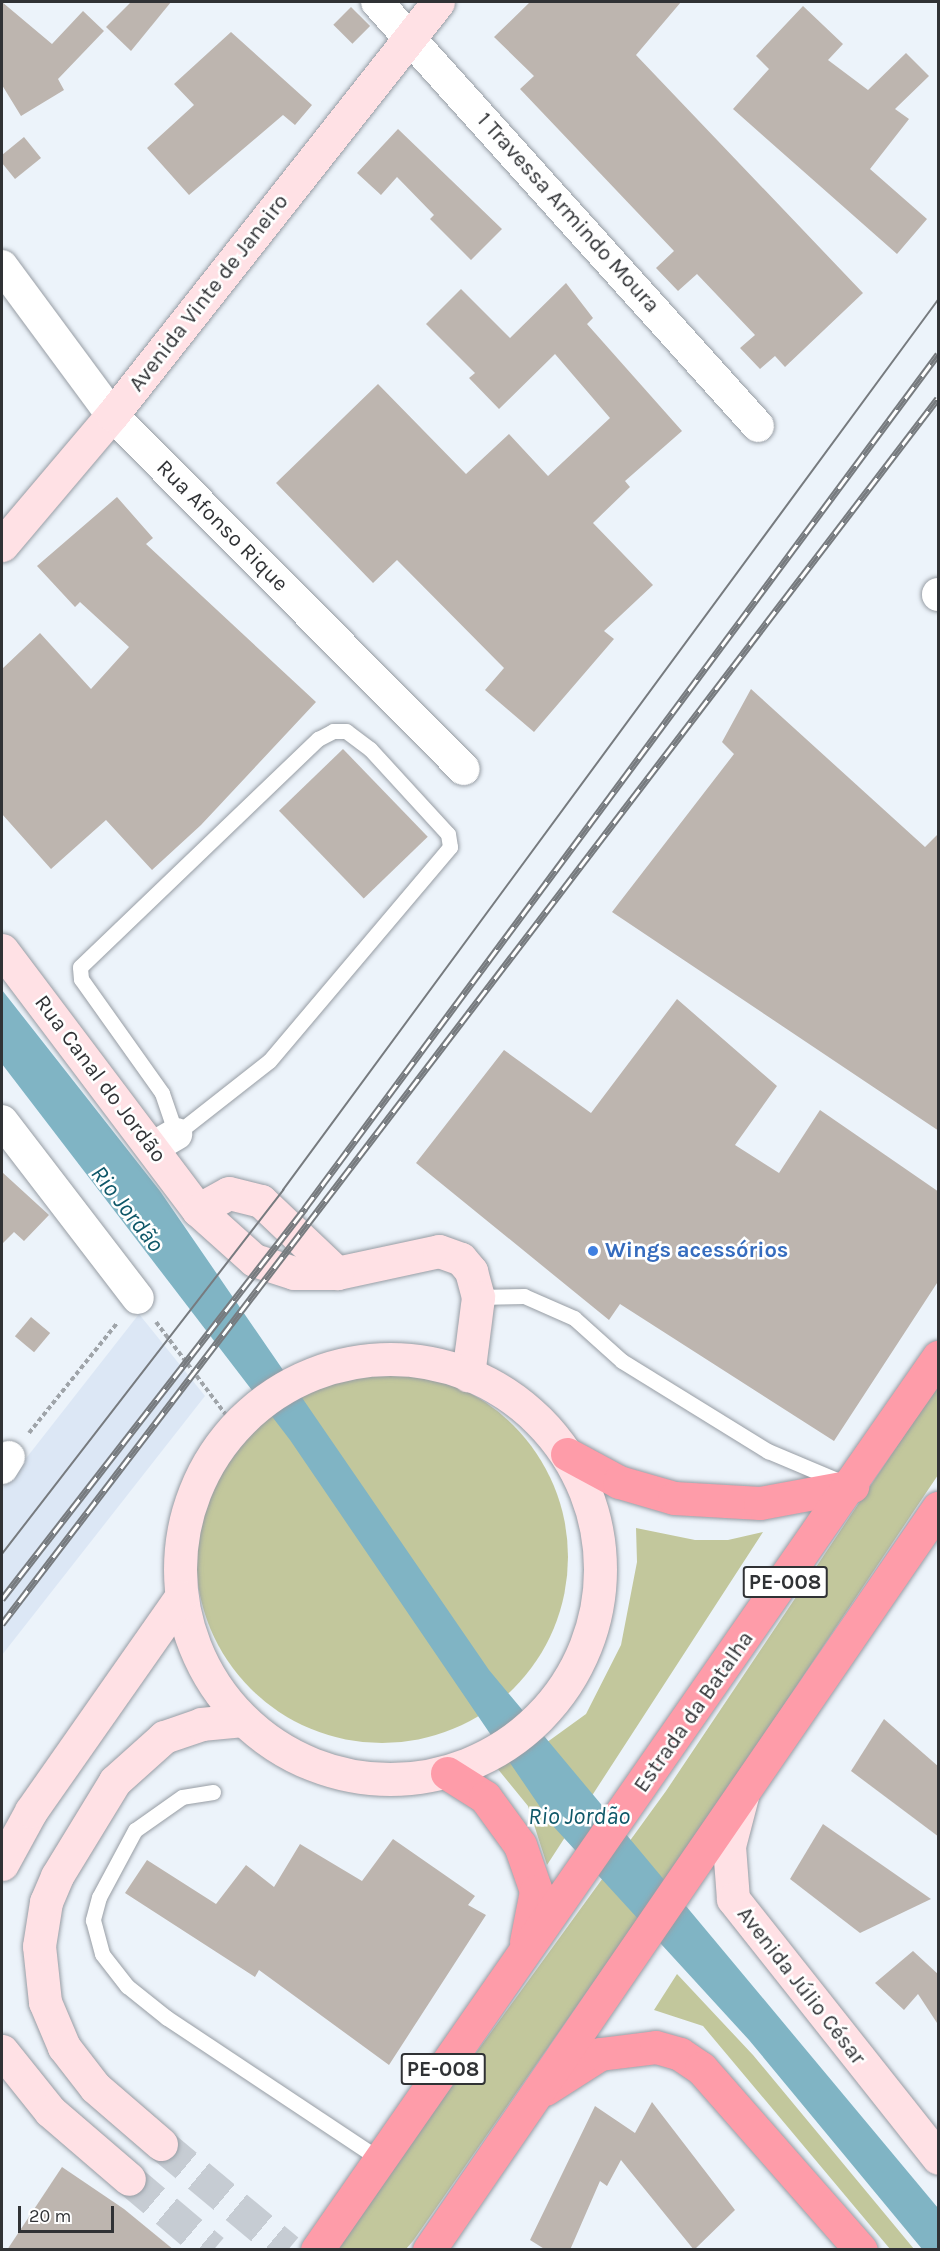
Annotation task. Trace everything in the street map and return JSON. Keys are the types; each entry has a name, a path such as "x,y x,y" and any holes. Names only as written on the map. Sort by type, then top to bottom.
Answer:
{"highway":[{"name":"Estrada da Batalha","path":"524,1952 852,1486 939,1357"},
{"path":"567,1454 619,1482 674,1498 760,1503 852,1486"},
{"path":"429,2250 525,2105 685,1878 939,1508"},
{"path":"447,1773 485,1797 520,1845 536,1891 524,1952"},
{"name":"PE-008","path":"317,2250 524,1952"},
{"path":"525,2105 569,2071 600,2054 656,2047 680,2054 701,2068 861,2250"}],"main road":[{"name":"Avenida Vinte de Janeiro","path":"2,545 112,415 438,2"},
{"name":"Rua Canal do Jordão","path":"2,950 164,1141 198,1210 254,1260 294,1273 337,1273 425,1254 451,1253 471,1270 478,1297 468,1375"},
{"path":"198,1210 229,1193 261,1201 337,1273"},
{"path":"381,1359 421,1361 468,1375 520,1403 567,1454 591,1506 602,1562 596,1619 575,1673 540,1718 488,1757 447,1773 393,1780 339,1773 287,1753 243,1720 214,1684 198,1653 181,1597 179,1556 186,1515 200,1476 243,1419 306,1376 381,1359"},
{"path":"2,1864 31,1811 181,1597"},
{"path":"161,2144 95,2087 64,2047 45,2002 39,1946 46,1902 57,1876 115,1781 164,1737 201,1724 243,1720"},
{"name":"Avenida Júlio César","path":"744,1791 729,1846 733,1899 939,2158"},
{"path":"2,2051 50,2111 129,2179"}],"street":[{"name":"1 Travessa Armindo Moura","path":"377,2 411,36 758,426"},
{"name":"Rua Afonso Rique","path":"2,266 112,415 463,769"},
{"path":"2,1121 138,1298"}],"lane":[{"path":"346,731 423,805 448,834 450,846 269,1061 164,1141 162,1093 81,979 80,967 318,739 346,731"},
{"path":"478,1297 524,1296 574,1318 622,1361 768,1451 852,1486"},
{"path":"213,1792 182,1797 135,1830 95,1912 102,1954 127,1986 167,2018 379,2160"}],"path":[{"path":"5,1462 138,1298 243,1419"}],"shaded area":[{"path":"139,1314 205,1396 2,1655 2,1489"}],"green space":[{"path":"382,1371 418,1375 453,1385 485,1402 514,1425 537,1454 554,1486 564,1521 568,1557 564,1593 554,1628 537,1660 514,1689 485,1712 453,1729 418,1739 382,1743 346,1739 311,1729 279,1712 250,1689 227,1660 210,1628 200,1593 196,1557 200,1521 210,1486 227,1454 250,1425 279,1402 311,1385 346,1375"},
{"path":"938,1385 938,1475 706,1821 413,2241 406,2249 333,2250 666,1791"},
{"path":"636,1528 695,1540 728,1540 763,1532 547,1865 528,1806 497,1768 539,1748 586,1714 621,1645 637,1562"},
{"path":"677,1974 753,2055 914,2249 890,2249 703,2026 654,2010"}],"water":[{"name":"Rio Jordão","path":"2,990 160,1191 489,1670 938,2208 938,2249 922,2249 749,2040 553,1826 290,1440 2,1064"}],"building":[{"path":"2,2 52,44 83,11 104,31 58,79 64,90 21,116 2,85"},
{"path":"131,2 171,2 131,51 106,27"},
{"path":"530,2 681,2 636,55 863,293 785,367 775,356 760,369 740,348 755,335 697,274 678,291 656,268 674,251 520,89 534,76 494,37"},
{"path":"803,6 843,44 828,60 868,90 906,53 929,76 895,109 909,119 870,169 927,219 897,254 733,109 769,69 756,56"},
{"path":"351,7 370,26 352,44 333,25"},
{"path":"231,32 312,105 295,125 283,115 189,195 147,148 194,105 174,84"},
{"path":"398,129 502,229 471,260 430,219 434,215 397,177 381,195 357,173"},
{"path":"24,137 41,158 15,179 2,163 2,155"},
{"path":"566,283 593,318 587,324 682,431 625,481 630,487 593,523 653,585 604,631 614,639 534,732 485,690 504,668 397,560 373,583 276,483 378,384 466,474 509,434 548,476 610,418 555,354 499,409 469,378 475,373 426,324 461,289 510,338"},
{"path":"117,497 153,538 146,544 316,702 201,825 152,870 106,820 51,869 2,814 2,669 40,633 91,689 129,647 80,602 75,607 37,566"},
{"path":"751,689 925,847 939,833 939,1131 612,912 734,754 722,742"},
{"path":"343,749 428,837 364,899 279,811"},
{"path":"677,999 777,1086 735,1145 779,1173 820,1110 939,1192 939,1280 834,1441 620,1304 609,1320 416,1163 504,1050 591,1113"},
{"path":"2,1172 49,1215 24,1241 14,1232 2,1244"},
{"path":"31,1317 50,1333 34,1352 15,1336"},
{"path":"884,1719 939,1767 939,1837 851,1771"},
{"path":"823,1824 931,1899 860,1933 790,1879"},
{"path":"393,1839 475,1896 468,1905 486,1915 389,2065 259,1970 255,1977 125,1893 147,1860 216,1904 246,1865 274,1887 300,1844 362,1881"},
{"path":"913,1951 939,1975 939,2026 918,1994 904,2010 875,1983"},
{"path":"652,2102 735,2210 694,2250 621,2160 607,2186 600,2181 570,2250 546,2250 530,2240 595,2106 635,2133"},
{"path":"62,2167 124,2209 174,2250 7,2250"}],"tunnel":[{"path":"161,2144 288,2250"},
{"path":"129,2179 213,2250"}],"tram line":[{"path":"2,1554 283,1190 938,300"}],"railway":[{"path":"2,1599 305,1208 938,354"},
{"path":"2,1624 938,398"}],"place":[{"name":"Wings acessórios","path":"593,1251"}]}
